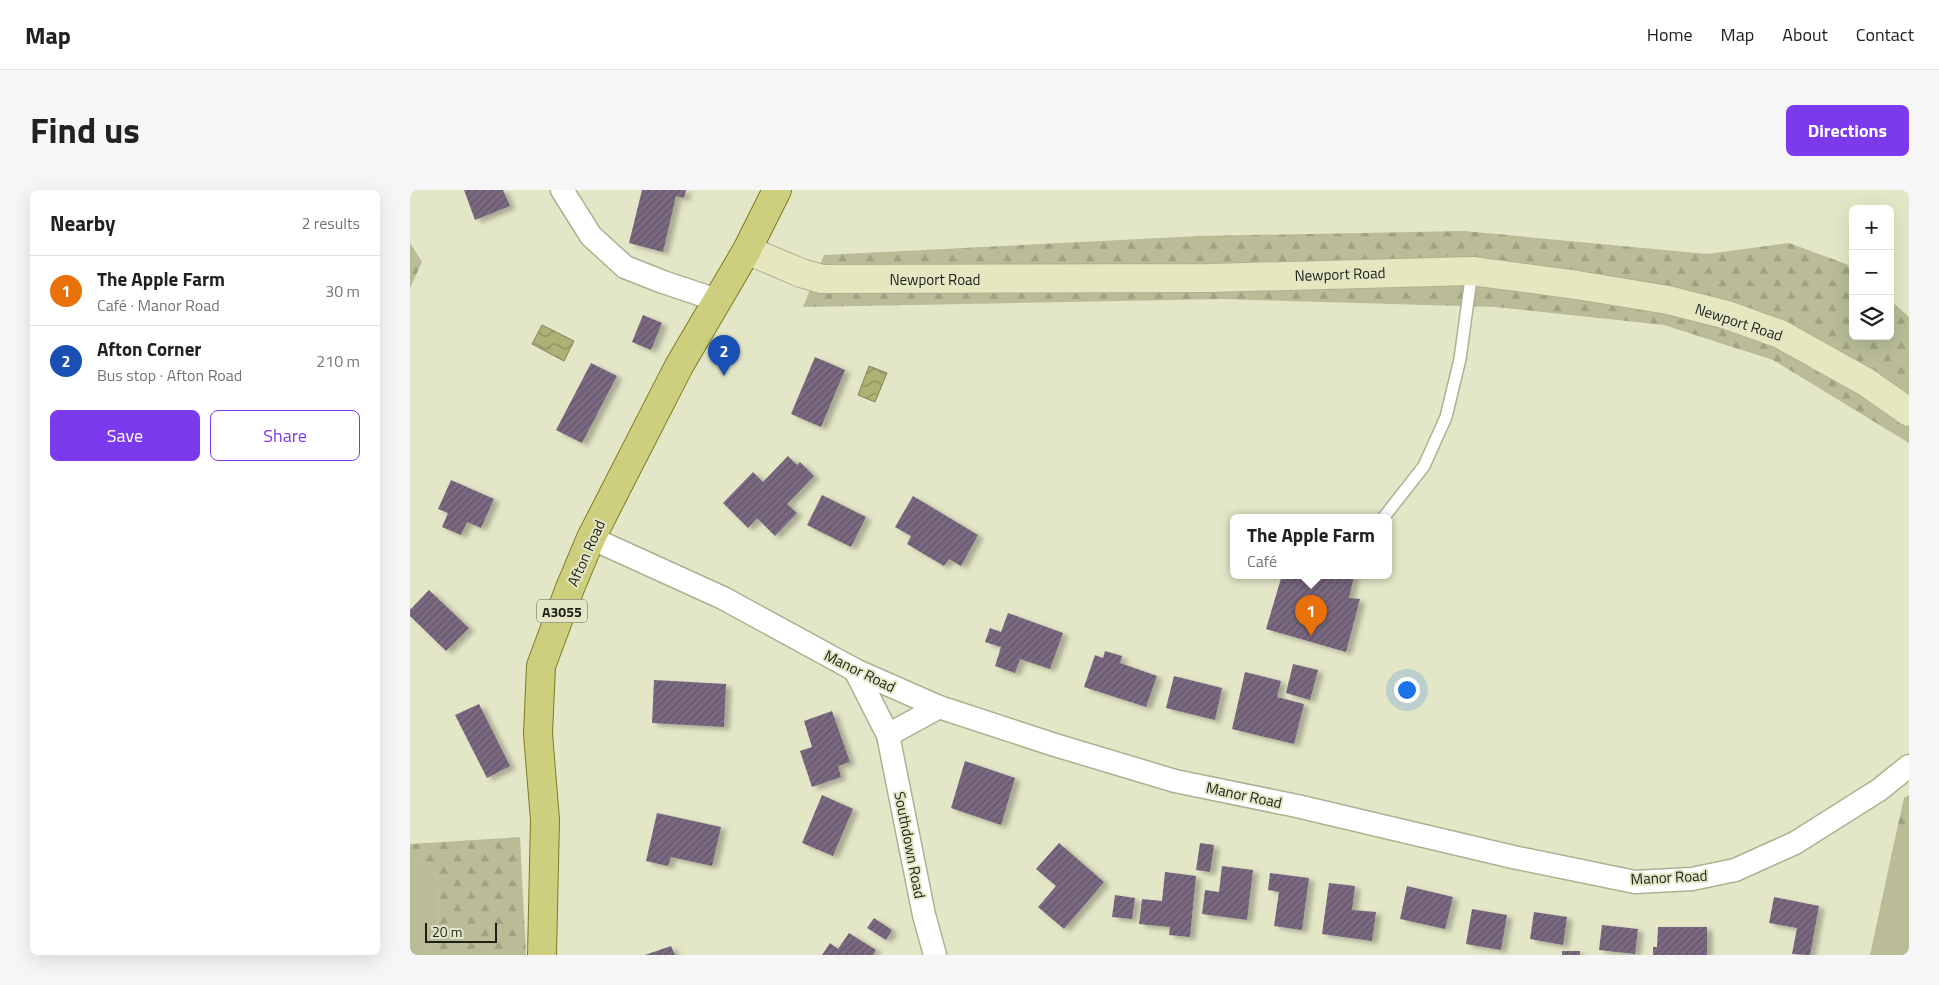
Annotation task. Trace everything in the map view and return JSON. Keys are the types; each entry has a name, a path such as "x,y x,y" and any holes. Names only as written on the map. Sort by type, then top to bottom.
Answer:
{"main road":[{"name":"Afton Road","path":"542,955 545,820 538,734 541,666 570,588 592,538 679,366 747,250 777,190"},
{"name":"Newport Road","path":"747,250 801,273 822,279 1210,278 1472,270 1668,300 1727,315 1780,334 1866,382 1909,412"}],"street":[{"path":"562,190 592,236 625,267 662,282 717,300"},
{"name":"Manor Road","path":"592,538 723,598 855,670 939,707 1055,745 1175,781 1297,806 1513,857 1635,882 1692,878 1735,870 1795,844 1880,790 1909,766"},
{"name":"Southdown Road","path":"855,670 888,734 924,915 935,955"},
{"path":"888,734 939,707"}],"lane":[{"path":"1386,514 1424,466 1446,417 1460,359 1472,270"}],"green space":[{"path":"1464,231 1707,254 1789,243 1849,266 1849,340 1894,340 1894,304 1909,317 1909,443 1773,360 1664,325 1496,307 1222,299 803,307 824,255 1199,236"},
{"path":"410,243 422,262 410,288"},
{"path":"1909,795 1909,837 1897,829 1904,798"},
{"path":"1897,829 1909,837 1909,955 1870,955"},
{"path":"520,837 526,955 417,955 438,941 439,882 428,863 410,855 410,844"},
{"path":"410,855 428,863 439,882 438,941 417,955 410,955"}],"water":[{"path":"542,325 574,341 564,361 532,344"},
{"path":"869,366 887,373 875,402 858,395"}],"building":[{"path":"464,190 503,190 510,206 475,220"},
{"path":"642,190 686,190 684,198 676,196 663,252 629,243"},
{"path":"643,315 662,323 651,350 632,342"},
{"path":"815,357 845,370 821,427 791,414"},
{"path":"591,363 617,376 582,443 556,430"},
{"path":"788,456 797,465 800,462 814,476 787,504 797,513 775,536 757,518 748,528 723,503 753,472 763,482"},
{"path":"451,480 494,499 481,528 467,522 461,535 442,527 448,513 438,509"},
{"path":"822,495 866,517 851,547 807,525"},
{"path":"913,496 978,535 961,566 949,559 944,566 907,544 911,536 895,527"},
{"path":"1281,579 1353,579 1349,598 1360,599 1346,652 1266,629"},
{"path":"429,590 469,628 446,651 410,616 410,610"},
{"path":"1008,613 1063,633 1050,669 1020,659 1015,673 995,666 1001,647 985,642 990,628 1001,632"},
{"path":"1105,651 1122,656 1120,663 1157,676 1146,707 1084,687 1095,655 1103,658"},
{"path":"1293,664 1318,670 1310,700 1286,693"},
{"path":"1245,672 1281,681 1277,697 1304,704 1294,744 1232,729"},
{"path":"1174,676 1222,688 1215,720 1166,708"},
{"path":"654,680 726,684 724,727 652,723"},
{"path":"479,704 510,766 487,778 455,715"},
{"path":"832,711 850,762 838,766 841,777 812,787 800,751 812,747 804,721"},
{"path":"965,761 1015,778 1001,825 951,808"},
{"path":"822,795 853,809 833,856 802,843"},
{"path":"657,813 721,827 712,866 671,857 668,866 646,861"},
{"path":"1059,843 1104,882 1064,929 1038,907 1056,886 1036,869"},
{"path":"1200,843 1214,845 1210,872 1196,870"},
{"path":"1222,866 1253,870 1247,920 1202,914 1205,890 1219,892"},
{"path":"1165,872 1196,876 1190,937 1169,935 1170,927 1139,924 1142,899 1162,901"},
{"path":"1270,873 1309,878 1302,930 1274,926 1279,892 1268,890"},
{"path":"1329,883 1355,886 1352,910 1376,912 1372,941 1322,934"},
{"path":"1407,886 1453,897 1445,929 1400,919"},
{"path":"1115,895 1135,898 1132,919 1112,917"},
{"path":"1774,897 1819,906 1810,955 1792,954 1797,928 1769,923"},
{"path":"1472,909 1507,915 1501,950 1466,944"},
{"path":"1534,912 1567,917 1563,945 1530,939"},
{"path":"874,918 892,930 886,940 867,928"},
{"path":"1602,925 1638,929 1635,954 1599,950"},
{"path":"1658,927 1707,927 1707,955 1653,955 1653,947 1657,947"},
{"path":"849,933 876,950 873,955 822,955 830,943 838,949"},
{"path":"671,946 675,955 645,955"},
{"path":"1562,951 1580,951 1580,955 1562,955"}],"place":[{"name":"Afton Corner","path":"724,376"},
{"name":"The Apple Farm","path":"1311,636"}]}
